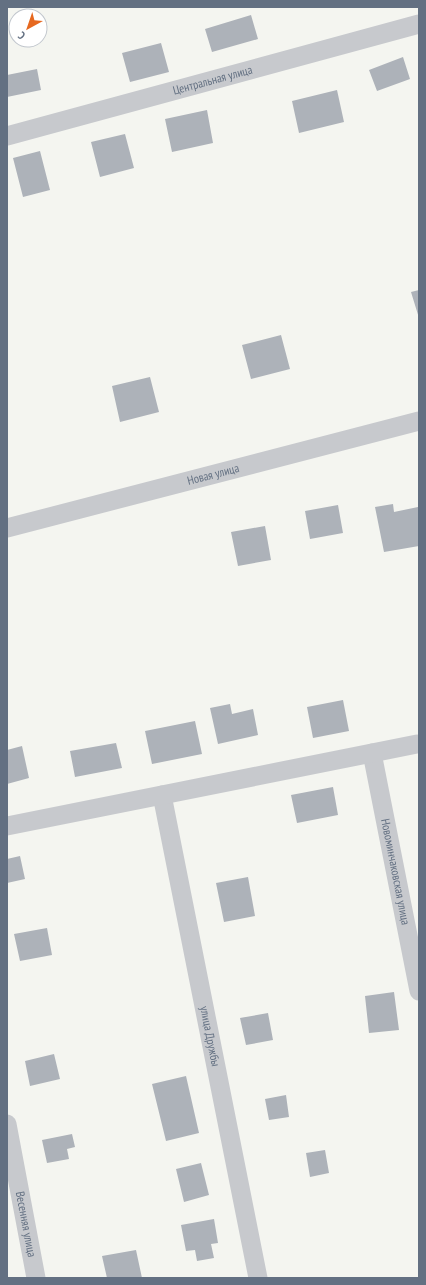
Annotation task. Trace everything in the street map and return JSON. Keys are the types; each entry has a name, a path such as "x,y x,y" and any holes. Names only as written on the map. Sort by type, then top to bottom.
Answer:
{"street":[{"name":"Центральная улица","path":"7,136 419,24"},
{"name":"Новая улица","path":"7,528 419,421"},
{"path":"7,826 417,744"},
{"name":"Новоминчаковская улица","path":"372,753 419,991"},
{"name":"улица Дружбы","path":"162,795 198,969 258,1278"},
{"name":"Весенняя улица","path":"7,1124 36,1278"}],"building":[{"path":"251,15 258,39 212,52 205,29"},
{"path":"161,43 169,72 130,82 122,53"},
{"path":"403,57 410,79 377,91 369,70"},
{"path":"37,69 41,90 7,97 7,75"},
{"path":"337,90 344,122 299,133 292,101"},
{"path":"207,110 213,143 172,152 165,119"},
{"path":"125,134 134,168 100,177 91,142"},
{"path":"40,151 50,190 23,197 13,158"},
{"path":"419,290 419,318 411,292"},
{"path":"281,335 290,369 251,379 242,345"},
{"path":"150,377 159,412 120,422 112,386"},
{"path":"393,504 394,512 418,507 419,546 384,552 375,507"},
{"path":"338,505 343,533 310,539 305,511"},
{"path":"265,526 271,560 238,566 231,532"},
{"path":"343,700 349,731 313,738 307,707"},
{"path":"230,704 232,714 253,709 258,735 218,744 210,708"},
{"path":"195,721 202,754 152,764 145,731"},
{"path":"116,743 122,768 75,777 70,751"},
{"path":"22,746 29,778 7,784 7,750"},
{"path":"333,787 338,815 297,823 291,795"},
{"path":"20,856 25,879 7,883 7,859"},
{"path":"248,877 255,916 224,922 216,883"},
{"path":"47,928 52,955 20,961 14,934"},
{"path":"394,992 399,1030 369,1033 365,996"},
{"path":"268,1013 273,1040 246,1045 240,1018"},
{"path":"54,1054 60,1079 30,1086 25,1061"},
{"path":"186,1076 199,1133 166,1141 152,1084"},
{"path":"286,1095 289,1117 269,1120 265,1099"},
{"path":"72,1134 75,1147 67,1149 69,1159 47,1163 42,1140"},
{"path":"325,1150 329,1173 310,1177 306,1153"},
{"path":"201,1163 209,1195 184,1202 176,1169"},
{"path":"214,1219 218,1243 211,1244 214,1258 197,1261 195,1250 186,1251 181,1225"},
{"path":"136,1250 142,1278 107,1278 102,1256"}]}
